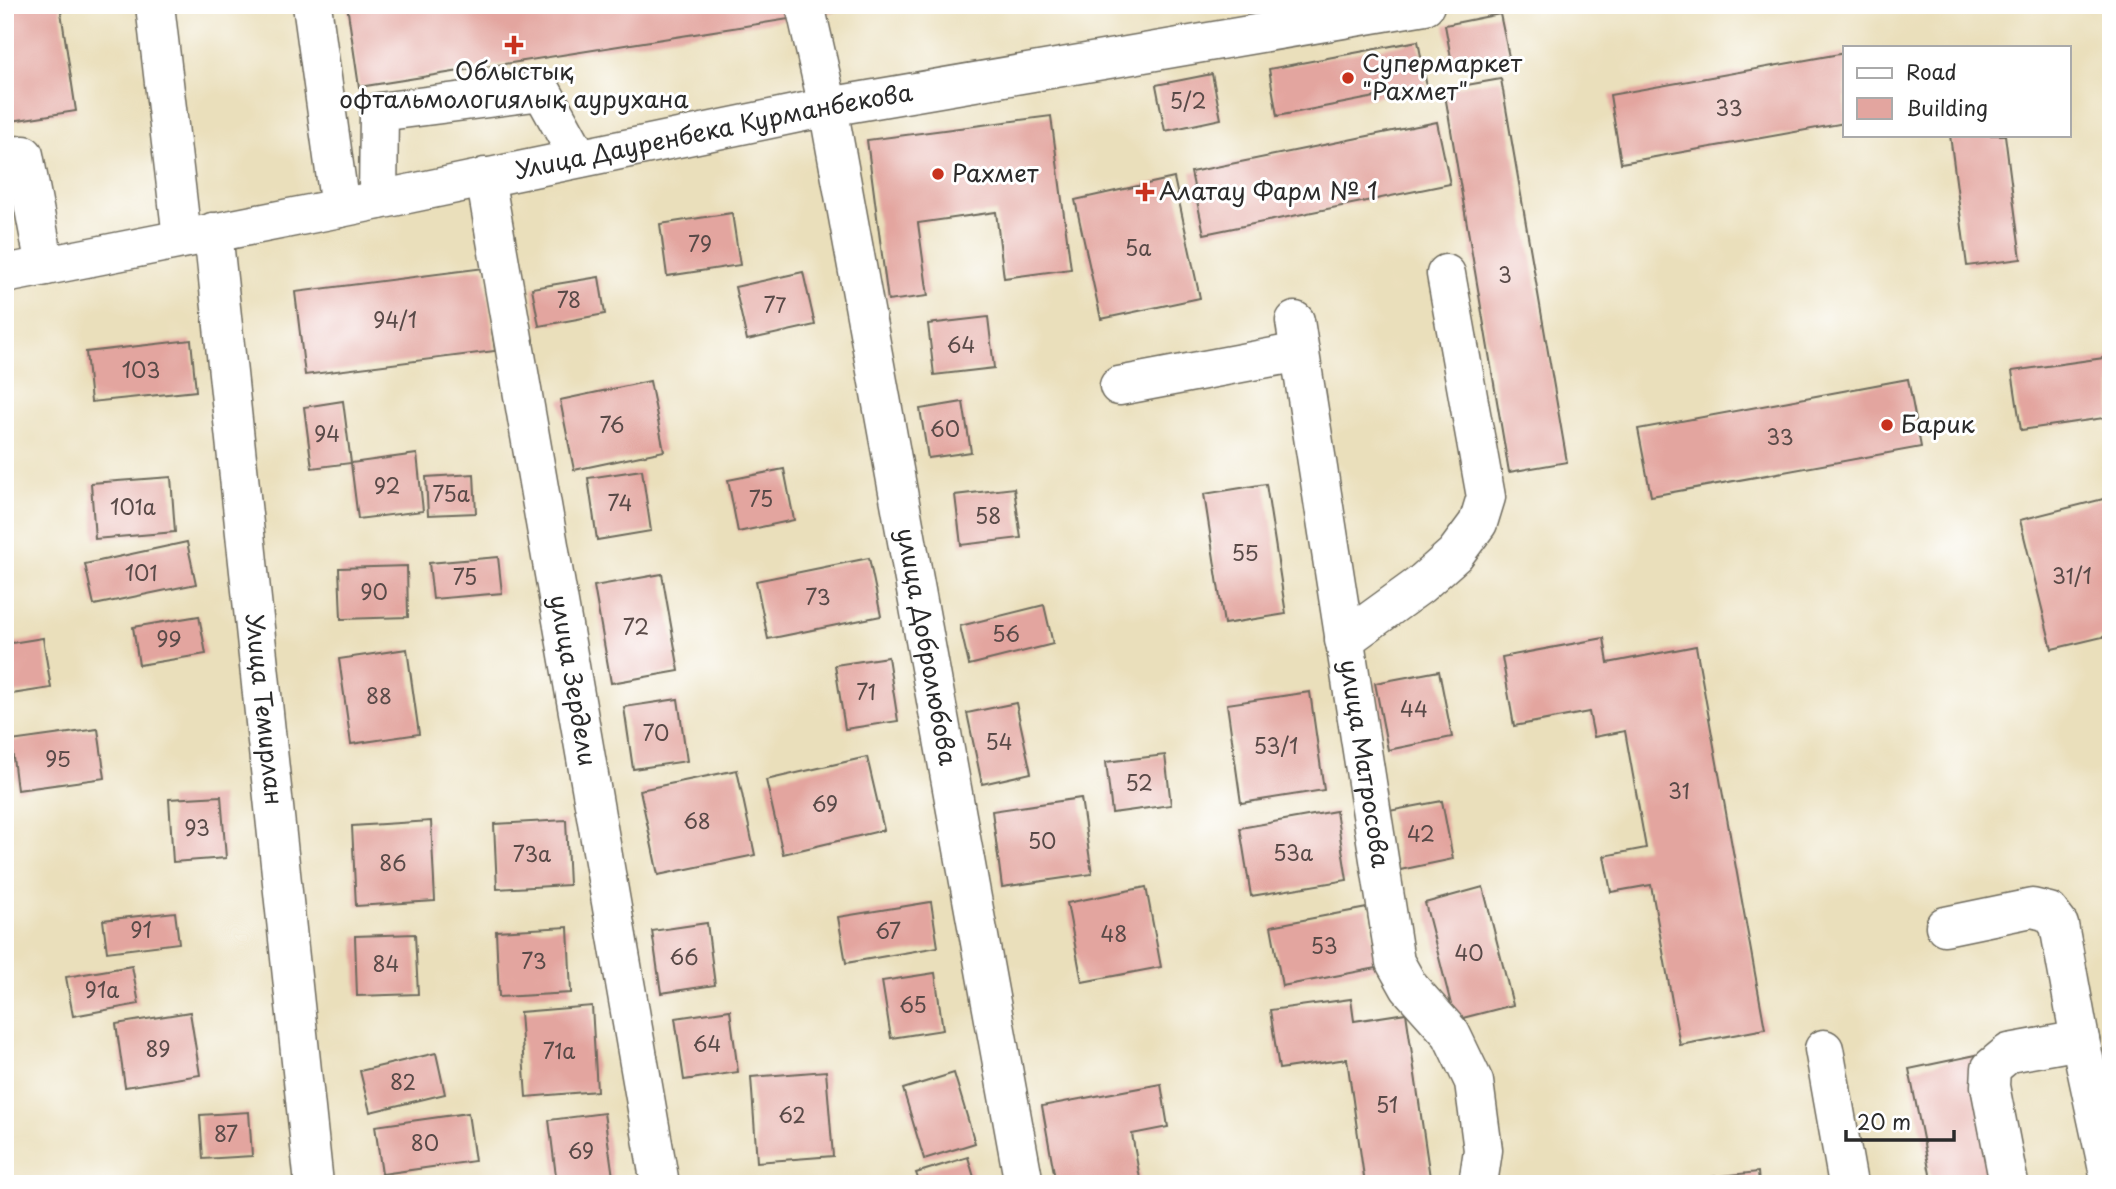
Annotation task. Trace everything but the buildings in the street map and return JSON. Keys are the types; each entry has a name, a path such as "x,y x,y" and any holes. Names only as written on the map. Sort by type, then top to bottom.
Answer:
{"street":[{"name":"Улица Темирлан","path":"155,5 198,235 314,1184"},
{"path":"312,5 340,208"},
{"name":"улица Добролюбова","path":"805,5 828,107 1024,1184"},
{"name":"Улица Дауренбека Курманбекова","path":"5,274 828,107 1319,14 1424,5"},
{"path":"378,200 379,111 542,91 579,158"},
{"path":"5,156 24,155 45,266"},
{"name":"улица Зердели","path":"485,177 660,1184"},
{"path":"1344,640 1420,585 1455,554 1478,523 1486,497 1446,274"},
{"name":"улица Матросова","path":"1119,386 1298,336 1395,962 1409,987 1451,1034 1474,1082 1483,1150 1478,1184"},
{"path":"1945,926 2032,908 2049,912 2059,925 2080,1040 2102,1102 2111,1184"},
{"path":"2009,1184 1990,1086 1991,1068 2009,1053 2080,1040"},
{"path":"1824,1049 1849,1184"}],"place":[{"name":"Облыстық офтальмологиялық аурухана","path":"514,45"},
{"name":"Супермаркет \"Рахмет\"","path":"1348,78"},
{"name":"Рахмет","path":"938,174"},
{"name":"Алатау Фарм № 1","path":"1145,192"},
{"name":"Барик","path":"1887,425"}]}
